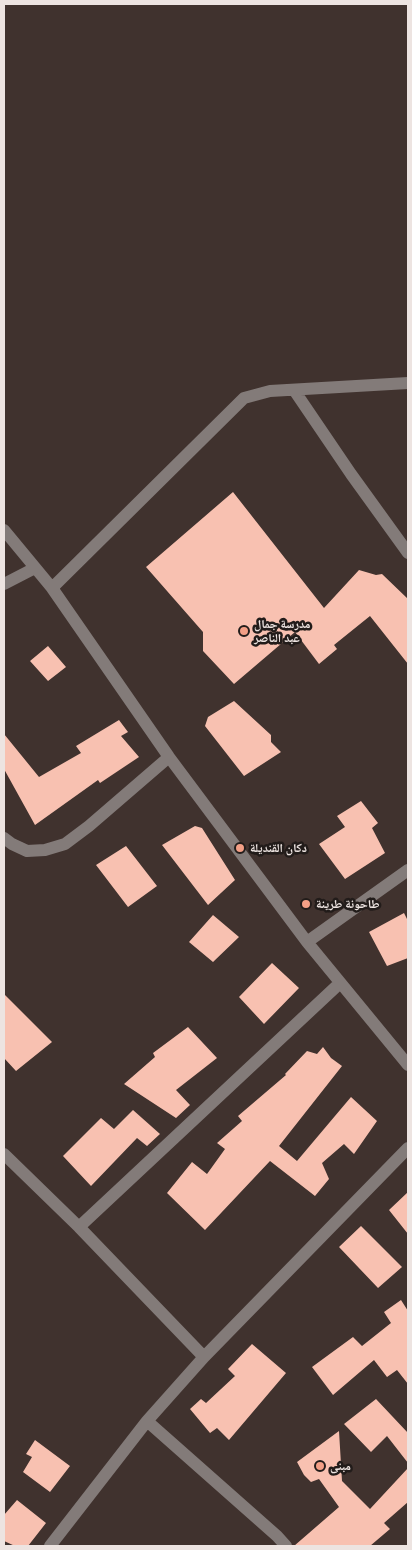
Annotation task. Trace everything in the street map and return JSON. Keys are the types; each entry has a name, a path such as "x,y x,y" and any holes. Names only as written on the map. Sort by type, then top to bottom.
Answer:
{"street":[{"path":"52,588 244,398 270,391 408,383"},
{"path":"294,390 408,553"},
{"path":"4,530 52,588 169,757 308,942 408,1065"},
{"path":"4,584 35,568"},
{"path":"4,838 27,851 45,850 65,844 89,826 169,757"},
{"path":"308,942 408,870"},
{"path":"79,1227 340,983"},
{"path":"50,1546 147,1420 204,1357 408,1148"},
{"path":"4,1154 79,1227 204,1357"},
{"path":"147,1420 286,1546"}],"building":[{"name":"مدرسة جمال عبد الناصر","path":"233,492 324,608 359,570 376,575 382,574 408,599 408,664 370,616 334,645 337,649 319,664 295,632 234,684 203,651 203,632 146,567"},
{"path":"48,646 66,667 48,681 30,661"},
{"path":"234,701 271,735 271,742 281,752 244,776 205,726 208,717"},
{"path":"119,720 128,732 121,736 139,757 100,783 98,780 35,825 4,769 4,734 39,777 81,753 76,746"},
{"path":"361,801 378,823 372,828 385,853 345,879 319,844 345,827 337,816"},
{"path":"195,826 202,828 235,880 208,905 162,845"},
{"path":"126,846 157,886 128,907 96,865"},
{"path":"404,913 408,921 408,958 387,966 369,932"},
{"path":"213,915 239,937 213,962 189,942"},
{"path":"272,963 299,988 264,1024 239,997"},
{"path":"4,994 52,1042 16,1071 4,1058"},
{"path":"188,1027 217,1058 176,1090 190,1105 176,1118 124,1084 155,1057 153,1053"},
{"path":"323,1047 331,1058 342,1066 279,1146 297,1161 351,1097 377,1121 354,1154 344,1144 322,1163 329,1179 315,1196 270,1161 205,1230 167,1193 192,1162 207,1174 225,1149 217,1143 242,1121 238,1116 286,1075 307,1051 317,1054"},
{"path":"133,1110 160,1134 147,1146 137,1138 91,1186 63,1156 101,1118 114,1129"},
{"path":"408,1192 408,1234 389,1210"},
{"path":"361,1226 402,1267 378,1288 339,1247"},
{"path":"401,1300 408,1311 408,1384 397,1370 387,1377 374,1360 333,1395 312,1367 353,1337 362,1346 391,1323 384,1312"},
{"path":"252,1344 286,1373 229,1440 217,1428 210,1433 190,1409 201,1399 206,1403 235,1376 228,1369"},
{"path":"376,1399 408,1433 408,1463 387,1436 371,1452 344,1424"},
{"path":"339,1431 342,1481 370,1509 408,1468 408,1502 384,1523 390,1529 370,1546 294,1546 339,1507 319,1479 311,1482 304,1475 297,1462"},
{"path":"35,1440 70,1466 50,1492 23,1472 32,1457 26,1454"},
{"path":"17,1500 46,1523 28,1546 15,1546 4,1541 4,1515"}],"place":[{"name":"مدرسة جمال عبد الناصر","path":"244,631"},
{"name":"دكان القنديلة","path":"240,848"},
{"name":"طاحونة طرينة","path":"306,904"},
{"name":"مبنى","path":"320,1466"}]}
